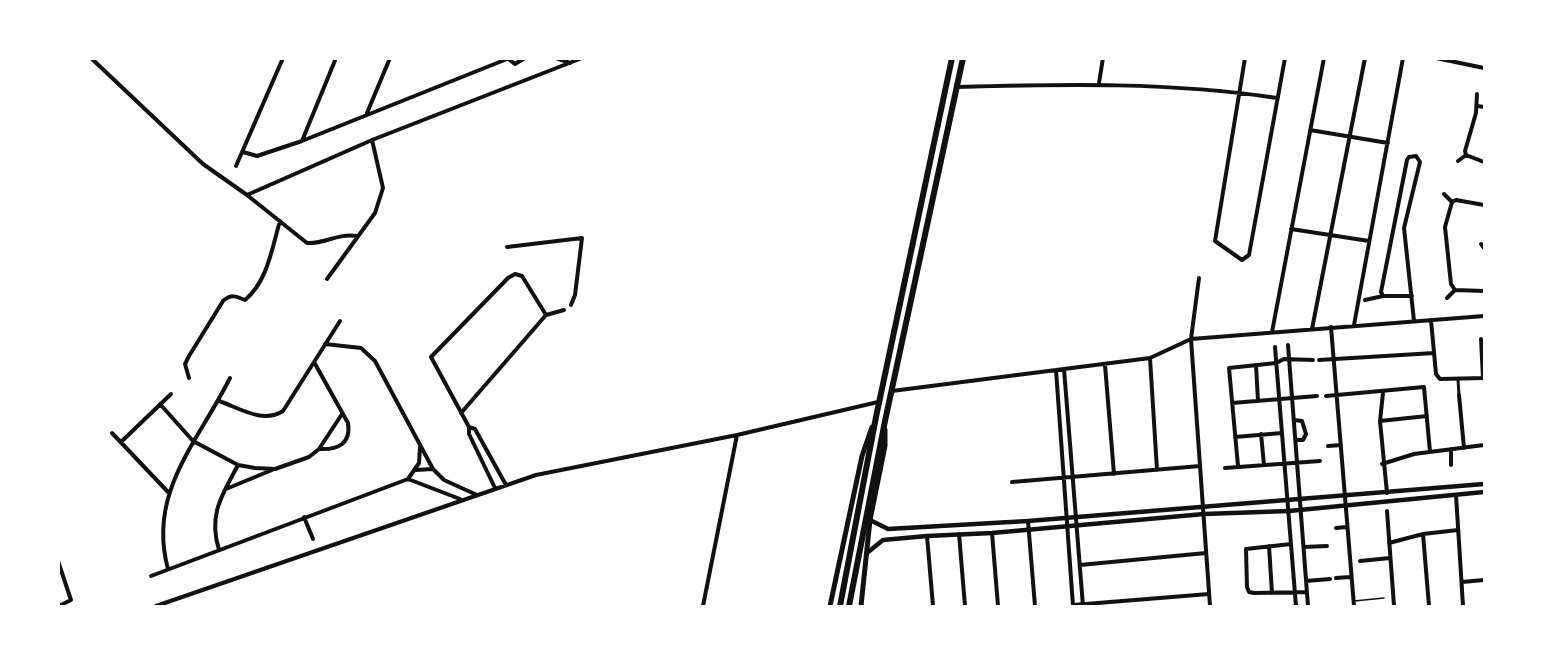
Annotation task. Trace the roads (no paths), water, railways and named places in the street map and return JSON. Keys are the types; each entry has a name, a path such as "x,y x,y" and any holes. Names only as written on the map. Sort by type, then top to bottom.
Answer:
{"highway":[{"path":"840,606 856,514 952,58"},
{"path":"849,606 868,518 885,421 963,58"}],"main road":[{"path":"830,606 862,456 876,417"},
{"path":"860,606 867,553 868,518"}],"street":[{"path":"91,58 203,164 280,220 307,243 316,243 343,234 357,236"},
{"path":"236,166 283,58"},
{"path":"302,141 336,58"},
{"path":"367,114 390,58"},
{"path":"243,152 257,156 302,141 507,59 515,64 525,58"},
{"path":"556,58 570,63"},
{"path":"247,195 372,140 582,58"},
{"path":"1099,84 1103,58"},
{"path":"1245,58 1215,241 1242,260 1249,255 1285,58"},
{"path":"1272,332 1324,58"},
{"path":"1312,329 1365,58"},
{"path":"1354,325 1404,58"},
{"path":"1436,58 1485,69"},
{"path":"957,87 1099,84 1238,92 1277,98"},
{"path":"1466,155 1465,151 1477,106 1477,94"},
{"path":"1477,106 1485,107"},
{"path":"1310,130 1388,143"},
{"path":"327,279 375,213 383,189 372,140"},
{"path":"1458,160 1466,155"},
{"path":"1466,155 1485,162"},
{"path":"1383,296 1381,292 1407,160 1409,157 1416,156 1420,162 1404,228 1414,321"},
{"path":"1444,194 1452,202"},
{"path":"1452,202 1456,200 1485,205"},
{"path":"1452,202 1445,226 1451,284 1455,290"},
{"path":"189,378 185,364 223,301 236,296 245,300 254,293 263,276 280,220"},
{"path":"1394,227 1404,228"},
{"path":"1291,229 1369,240"},
{"path":"507,247 582,238 575,295 571,305"},
{"path":"495,488 469,434 469,427 431,357 515,274 522,276 546,315"},
{"path":"1199,278 1191,339 1210,606"},
{"path":"1447,298 1455,290 1485,291"},
{"path":"1365,300 1383,296 1413,296"},
{"path":"461,413 546,315 564,310"},
{"path":"892,391 1150,358 1191,339 1485,316"},
{"path":"1431,320 1436,374 1440,379 1484,378 1481,339"},
{"path":"219,401 265,418 276,416 283,411 340,321"},
{"path":"1331,327 1344,506 1354,604"},
{"path":"325,344 361,348 375,361 433,470"},
{"path":"1288,345 1308,606"},
{"path":"1275,347 1296,606"},
{"path":"1319,360 1434,352"},
{"path":"1150,358 1157,470"},
{"path":"1238,466 1229,368 1276,363 1284,359 1313,360"},
{"path":"314,362 348,423 349,433 346,441 339,447 319,448"},
{"path":"1105,364 1114,474"},
{"path":"1256,365 1258,401"},
{"path":"1064,369 1083,605"},
{"path":"1056,370 1073,606 1209,594"},
{"path":"168,569 161,545 168,492 193,441 219,401 230,378"},
{"path":"1458,380 1464,448"},
{"path":"1326,396 1383,393 1424,387 1430,452"},
{"path":"1383,393 1380,421 1382,464 1387,493"},
{"path":"121,442 171,394"},
{"path":"1232,403 1317,396"},
{"path":"156,606 536,475 737,435 879,402"},
{"path":"160,404 193,441 238,465 275,469"},
{"path":"225,489 309,457 319,448 342,414"},
{"path":"1380,421 1427,416"},
{"path":"1294,420 1302,421 1306,434 1303,440 1296,440"},
{"path":"469,427 475,429 506,485"},
{"path":"112,433 168,492"},
{"path":"1235,437 1282,433"},
{"path":"703,606 737,435"},
{"path":"1261,435 1264,465"},
{"path":"1328,446 1341,445"},
{"path":"1382,464 1430,452 1485,445"},
{"path":"151,576 408,479 415,471 420,447"},
{"path":"1451,449 1452,465"},
{"path":"1225,468 1320,460"},
{"path":"219,550 213,531 217,508 238,465"},
{"path":"1012,482 1200,466"},
{"path":"415,471 424,468 433,470 455,485 477,495"},
{"path":"408,479 462,500"},
{"path":"868,518 888,529 1028,521 1203,505 1485,484"},
{"path":"451,496 455,485"},
{"path":"867,553 883,540 992,533 1204,514 1289,511 1485,492"},
{"path":"1456,495 1463,606"},
{"path":"1387,511 1394,606"},
{"path":"304,517 313,539"},
{"path":"1028,521 1035,606"},
{"path":"1336,528 1346,527"},
{"path":"1389,543 1423,534 1458,530"},
{"path":"992,533 998,606"},
{"path":"959,534 965,606"},
{"path":"1423,534 1429,606"},
{"path":"927,536 933,606"},
{"path":"1291,544 1246,549 1247,587 1250,592 1254,593 1307,592"},
{"path":"1269,546 1272,593"},
{"path":"1304,547 1327,546"},
{"path":"1080,565 1206,553"},
{"path":"1360,561 1390,558"},
{"path":"58,561 71,596 71,600 59,606"},
{"path":"1336,578 1350,577"},
{"path":"1306,581 1330,579"},
{"path":"1462,582 1485,580"}],"lane":[{"path":"1354,604 1384,598"}]}
